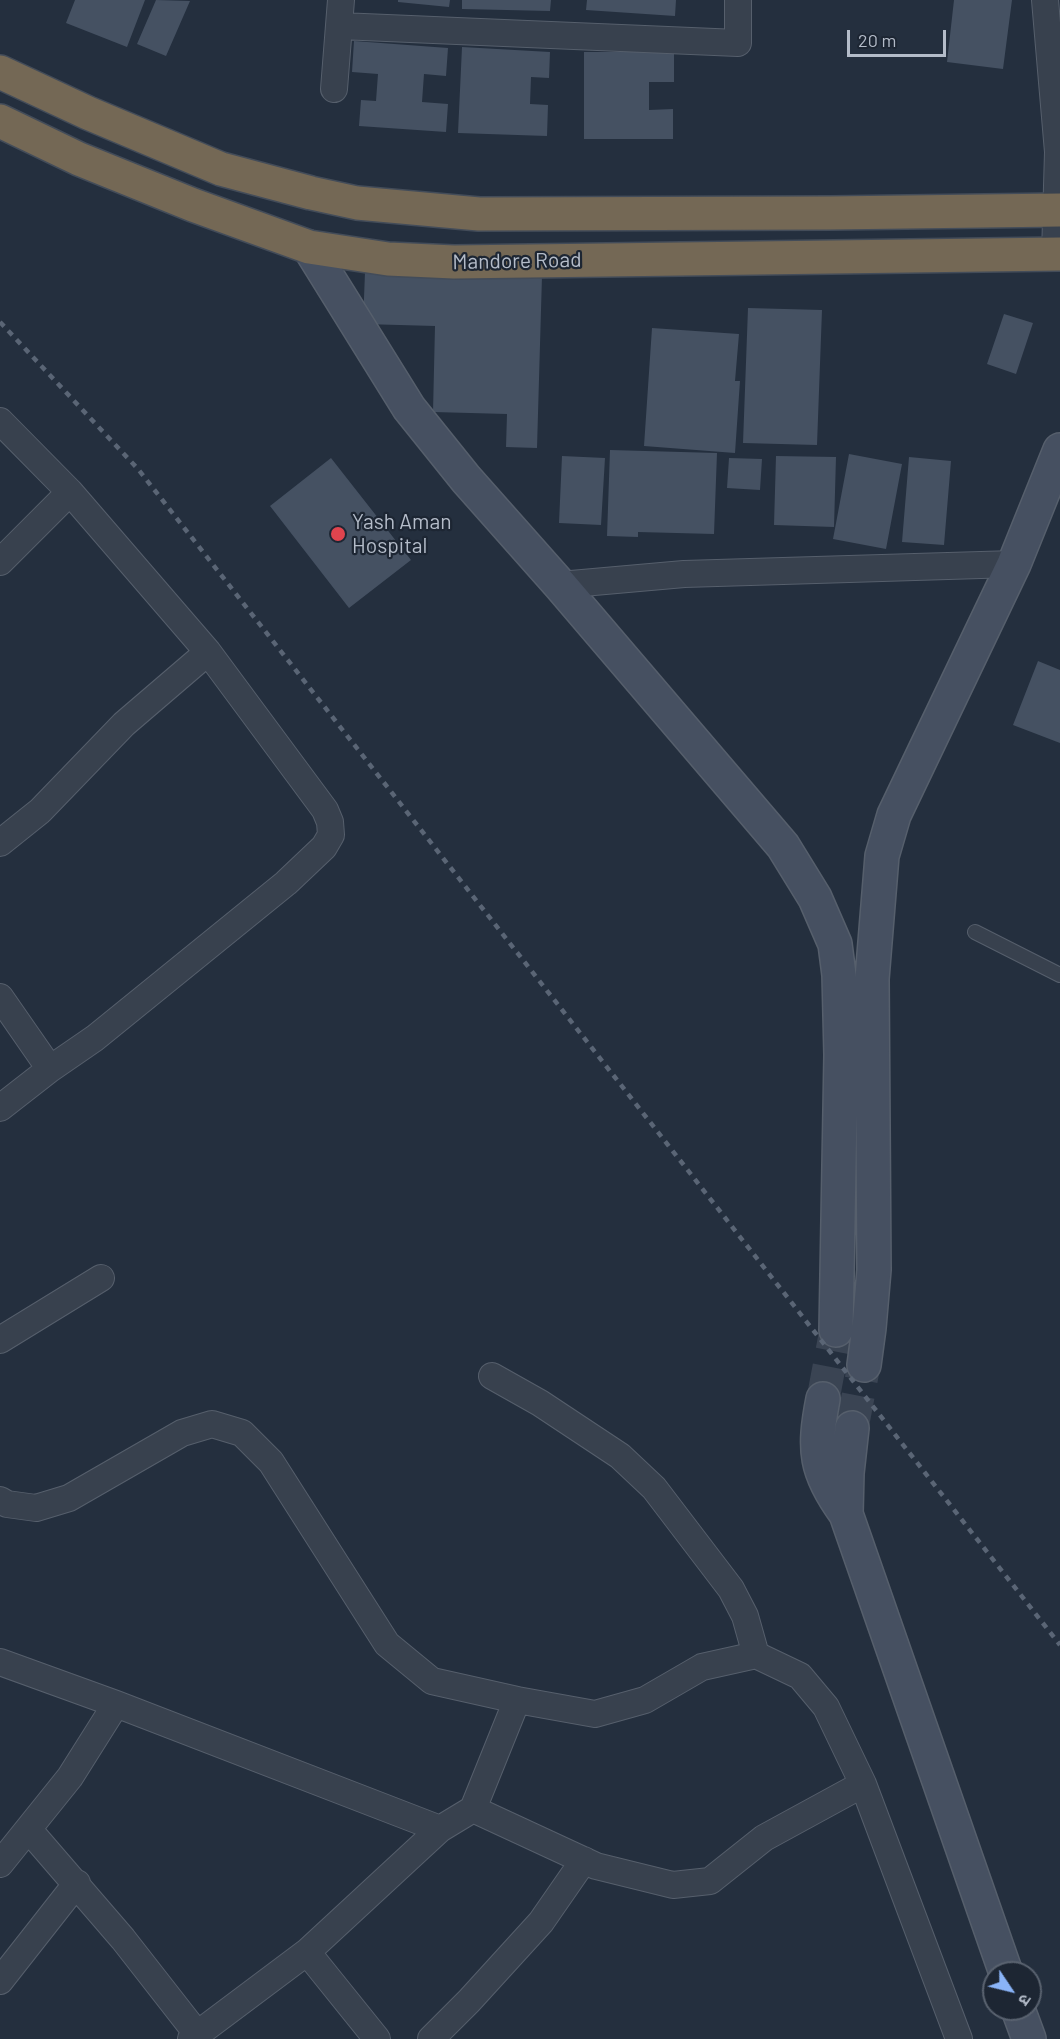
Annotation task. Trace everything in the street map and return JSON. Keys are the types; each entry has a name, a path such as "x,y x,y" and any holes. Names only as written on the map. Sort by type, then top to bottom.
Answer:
{"highway":[{"path":"0,72 88,113 221,169 310,194 357,203 479,213 830,213 1058,210"},
{"name":"Mandore Road","path":"0,121 79,159 193,205 309,247 388,259 454,262 1058,254"}],"main road":[{"path":"309,247 409,408 466,479 560,585 783,846 805,879 826,920 835,945 839,975 841,1054 836,1330"},
{"path":"864,1365 874,1270 872,979 882,856 894,815 1014,564 1054,488 1060,450"},
{"path":"824,1398 817,1434 818,1458 826,1484 846,1514 1002,1961"},
{"path":"846,1514 847,1473 852,1428"},
{"path":"1022,2021 1029,2039"}],"street":[{"path":"334,89 341,0"},
{"path":"340,26 738,43 738,0"},
{"path":"1045,0 1058,152 1058,254"},
{"path":"0,421 70,492 208,652 325,810 330,822 331,835 324,847 286,883 95,1038 0,1108"},
{"path":"0,562 70,492"},
{"path":"560,585 684,574 1014,564"},
{"path":"0,843 40,811 124,724 208,652"},
{"path":"0,997 50,1069"},
{"path":"0,1340 101,1278"},
{"path":"492,1376 540,1403 620,1456 654,1488 731,1589 745,1616 756,1654"},
{"path":"0,1500 7,1504 36,1508 69,1498 182,1433 212,1424 242,1433 271,1462 387,1644 432,1681 595,1714 645,1700 702,1667 756,1654 800,1677 826,1707 863,1784 959,2039"},
{"path":"0,1662 116,1704 440,1829"},
{"path":"29,1830 77,1883 195,2037 307,1952 440,1829 473,1809 517,1700"},
{"path":"0,1864 70,1778 116,1704"},
{"path":"473,1809 596,1866 673,1885 710,1881 764,1839 863,1784"},
{"path":"431,2039 541,1922 584,1860"},
{"path":"0,1981 77,1883"},
{"path":"307,1952 377,2039"}],"lane":[{"path":"975,932 1060,975"}],"building":[{"path":"75,0 145,0 127,47 66,23"},
{"path":"156,0 190,1 166,56 137,44"},
{"path":"398,0 450,0 449,7 398,2"},
{"path":"462,0 551,0 550,11 462,9"},
{"path":"587,0 676,0 675,16 586,10"},
{"path":"954,0 1012,0 1003,69 947,62"},
{"path":"354,41 448,48 446,76 424,74 422,102 448,104 446,132 359,126 361,100 376,101 378,74 352,72"},
{"path":"462,47 550,52 549,78 531,77 530,104 548,105 547,136 458,133"},
{"path":"584,52 674,52 674,82 649,82 649,110 673,109 673,139 584,139"},
{"path":"365,272 542,276 537,448 506,447 507,414 433,412 435,326 363,324"},
{"path":"748,308 822,310 817,445 743,443"},
{"path":"1004,314 1033,323 1016,374 987,364"},
{"path":"652,328 739,334 735,381 740,381 735,453 644,446"},
{"path":"610,450 717,453 714,534 638,532 638,537 607,536"},
{"path":"849,454 902,464 886,549 833,539"},
{"path":"562,456 605,458 601,525 559,523"},
{"path":"776,456 836,457 834,527 774,525"},
{"path":"909,457 951,461 944,545 902,542"},
{"path":"331,458 411,560 349,608 270,506"},
{"path":"729,458 762,459 760,490 727,488"},
{"path":"1038,661 1060,670 1060,743 1013,725"}],"tunnel":[{"path":"823,1399 836,1330"},
{"path":"852,1428 864,1365"}],"railway":[{"path":"0,322 138,469 1060,1645"}],"place":[{"name":"Yash Aman Hospital","path":"338,534"}]}
